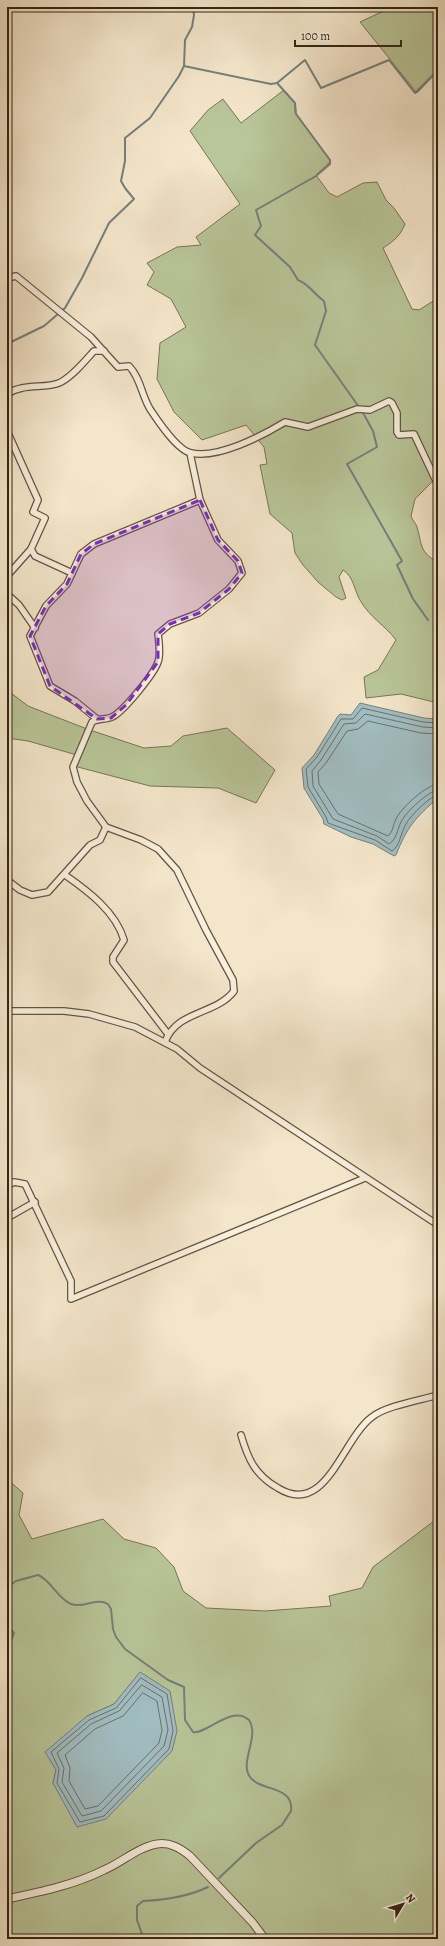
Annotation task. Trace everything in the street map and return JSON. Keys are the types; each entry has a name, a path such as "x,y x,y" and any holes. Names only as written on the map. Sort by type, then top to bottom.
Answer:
{"street":[{"path":"7,278 16,276 58,308 91,336 118,367 129,366 132,369 150,409 174,442 190,453 215,454 270,431 285,422 308,427 357,409 370,410 389,401 392,403 397,413 397,432 399,435 414,434 438,485"},
{"path":"7,394 11,391 29,386 59,383 80,366 94,351 104,351"},
{"path":"7,431 38,500 33,512 45,518 31,549 7,576"},
{"path":"165,1042 168,1034 179,1022 227,1000 234,991 233,980 206,930 177,870 158,849 141,840 106,827 87,801 77,782 73,767 92,722 96,719 111,718 126,705 152,673 158,662 158,634 170,624 199,612 229,589 242,573 238,561 218,540 200,500 190,453"},
{"path":"96,719 75,702 50,686 30,636 46,606 67,584 81,554 94,544 200,500"},
{"path":"31,549 34,556 72,573"},
{"path":"7,594 19,604 34,628"},
{"path":"7,880 20,890 32,895 48,892 65,875 90,845 100,840 106,827"},
{"path":"65,875 88,890 107,911 122,933 124,940 113,957 113,962 168,1034"},
{"path":"7,1011 64,1010 89,1014 135,1026 177,1049 200,1068 438,1225"},
{"path":"7,1186 14,1182 25,1184 71,1281 71,1299 365,1178"},
{"path":"7,1218 34,1202"},
{"path":"241,1435 250,1462 266,1481 287,1494 307,1494 324,1482 360,1429 372,1416 391,1408 438,1395"},
{"path":"7,1899 41,1892 76,1881 104,1870 145,1848 156,1844 168,1844 179,1848 190,1856 253,1923 265,1939"}],"highlighted area":[{"path":"200,500 218,540 238,561 242,573 229,589 199,613 170,624 158,634 158,662 126,705 111,718 97,719 50,686 30,636 46,606 67,584 81,554 94,544"}],"green space":[{"path":"392,7 438,7 438,71 417,93 360,22"},
{"path":"284,90 295,103 295,112 331,161 316,175 329,193 337,197 363,183 377,182 386,200 394,208 405,224 396,238 383,248 412,309 419,310 438,298 438,476 415,499 411,516 416,526 424,551 432,559 438,562 438,703 401,694 366,698 364,677 378,670 396,640 364,606 358,596 352,580 347,573 343,570 339,577 346,598 342,600 318,582 303,565 295,553 292,533 270,514 260,465 267,464 264,447 246,425 202,440 174,412 157,379 160,343 186,327 171,299 147,285 154,272 147,263 177,247 201,245 196,237 240,204 190,131 208,110 223,99 241,123"},
{"path":"7,690 28,706 87,729 144,748 171,746 183,736 227,728 275,770 256,803 218,788 150,786 74,766 77,755 28,741 7,738"},
{"path":"7,1479 23,1493 19,1515 32,1539 103,1519 124,1539 156,1548 174,1567 183,1591 206,1608 265,1611 331,1606 329,1596 362,1588 373,1567 438,1518 438,1939 7,1939","holes":["140,1673 53,1783 56,1770 87,1716 114,1704"]}],"water":[{"path":"360,703 424,718 438,719 436,735 438,743 438,798 423,811 412,824 396,855 394,856 373,844 351,837 324,824 323,819 304,788 302,768 314,755 338,716 340,714 351,715"},
{"path":"140,1672 170,1691 177,1731 172,1751 106,1819 77,1827 53,1783 56,1770 45,1752 87,1716 114,1704"}],"waterway":[{"path":"7,344 44,326 65,308 82,278 109,223 134,199 121,181 125,161 125,138 150,118 179,76 184,66 185,40 192,27 194,15 193,7"},
{"path":"184,66 271,84 277,83 305,60 321,88 389,60 415,93 438,70"},
{"path":"277,83 295,103 296,114 330,160 330,164 316,176 256,210 261,226 255,235 290,267 298,280 305,284 324,301 326,311 315,345 359,407"},
{"path":"362,411 373,431 377,447 347,464 402,561 397,565 413,599 428,620"},
{"path":"7,1587 16,1581 38,1575 43,1577 62,1598 71,1604 80,1605 94,1602 103,1602 108,1604 111,1609 113,1629 116,1637 125,1649 168,1680 184,1687 185,1720 193,1732 198,1732 220,1721 235,1716 242,1716 249,1720 252,1727 252,1734 247,1771 255,1782 276,1790 287,1797 291,1803 291,1811 282,1825 256,1843 219,1878"},
{"path":"7,1625 14,1633 12,1638 7,1640"},
{"path":"139,1939 142,1934 137,1920 137,1906 143,1901 176,1897 208,1887"}]}
